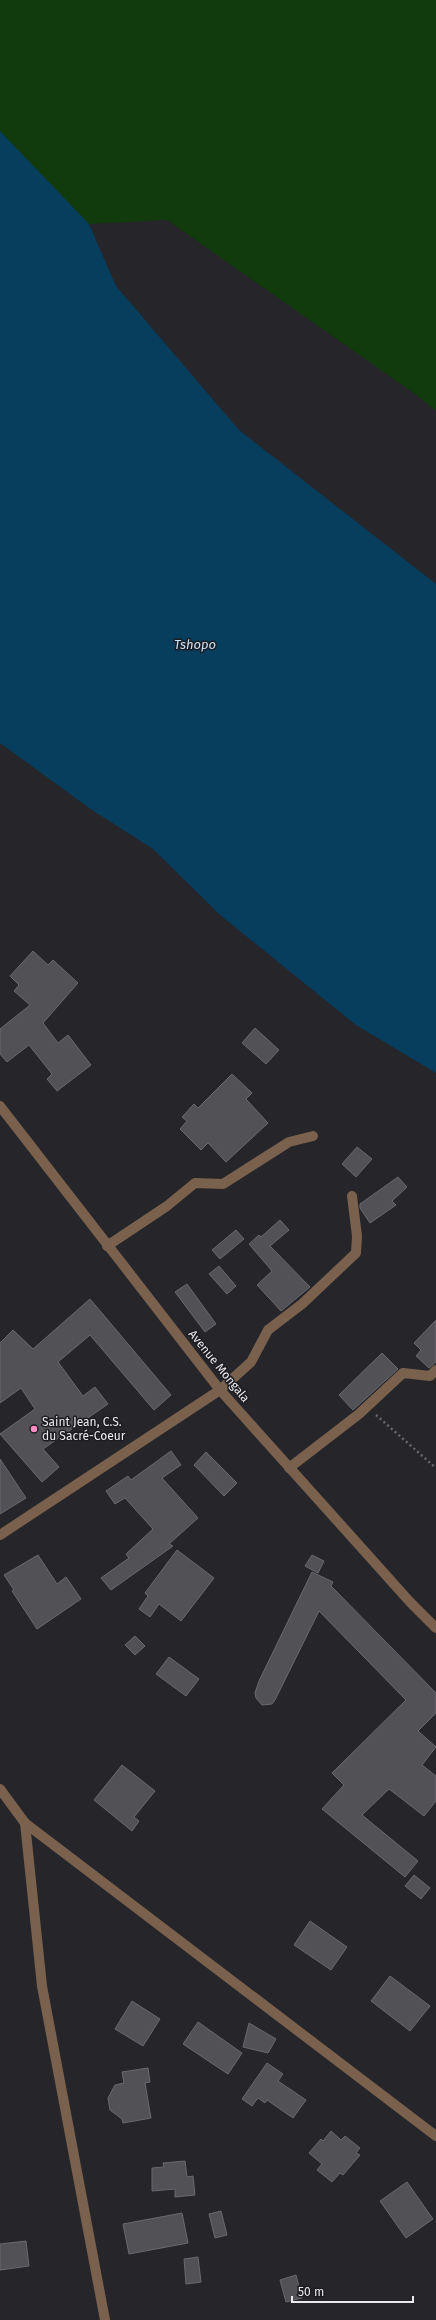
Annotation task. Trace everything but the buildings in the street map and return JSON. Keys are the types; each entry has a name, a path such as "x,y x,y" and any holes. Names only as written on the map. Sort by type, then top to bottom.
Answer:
{"street":[{"name":"Avenue Mongala","path":"0,1106 220,1390 288,1468 436,1628"},
{"path":"107,1246 167,1206 195,1183 223,1184 289,1142 313,1136"},
{"path":"0,1535 220,1390 251,1362 268,1330 302,1304 356,1254 357,1236 352,1196"},
{"path":"288,1468 367,1407 403,1373 430,1376 436,1370"},
{"path":"0,1789 25,1823 436,2136"},
{"path":"25,1823 42,1986 104,2320"}],"path":[{"path":"367,1407 436,1468"}],"green space":[{"path":"0,0 436,0 436,411 415,394 167,220 89,224 0,157"}],"water":[{"name":"Tshopo","path":"0,131 89,224 116,286 239,430 436,584 436,1073 356,1025 220,915 153,849 92,810 0,743"}],"place":[{"name":"Saint Jean, C.S. du Sacré-Coeur","path":"34,1429"}]}
